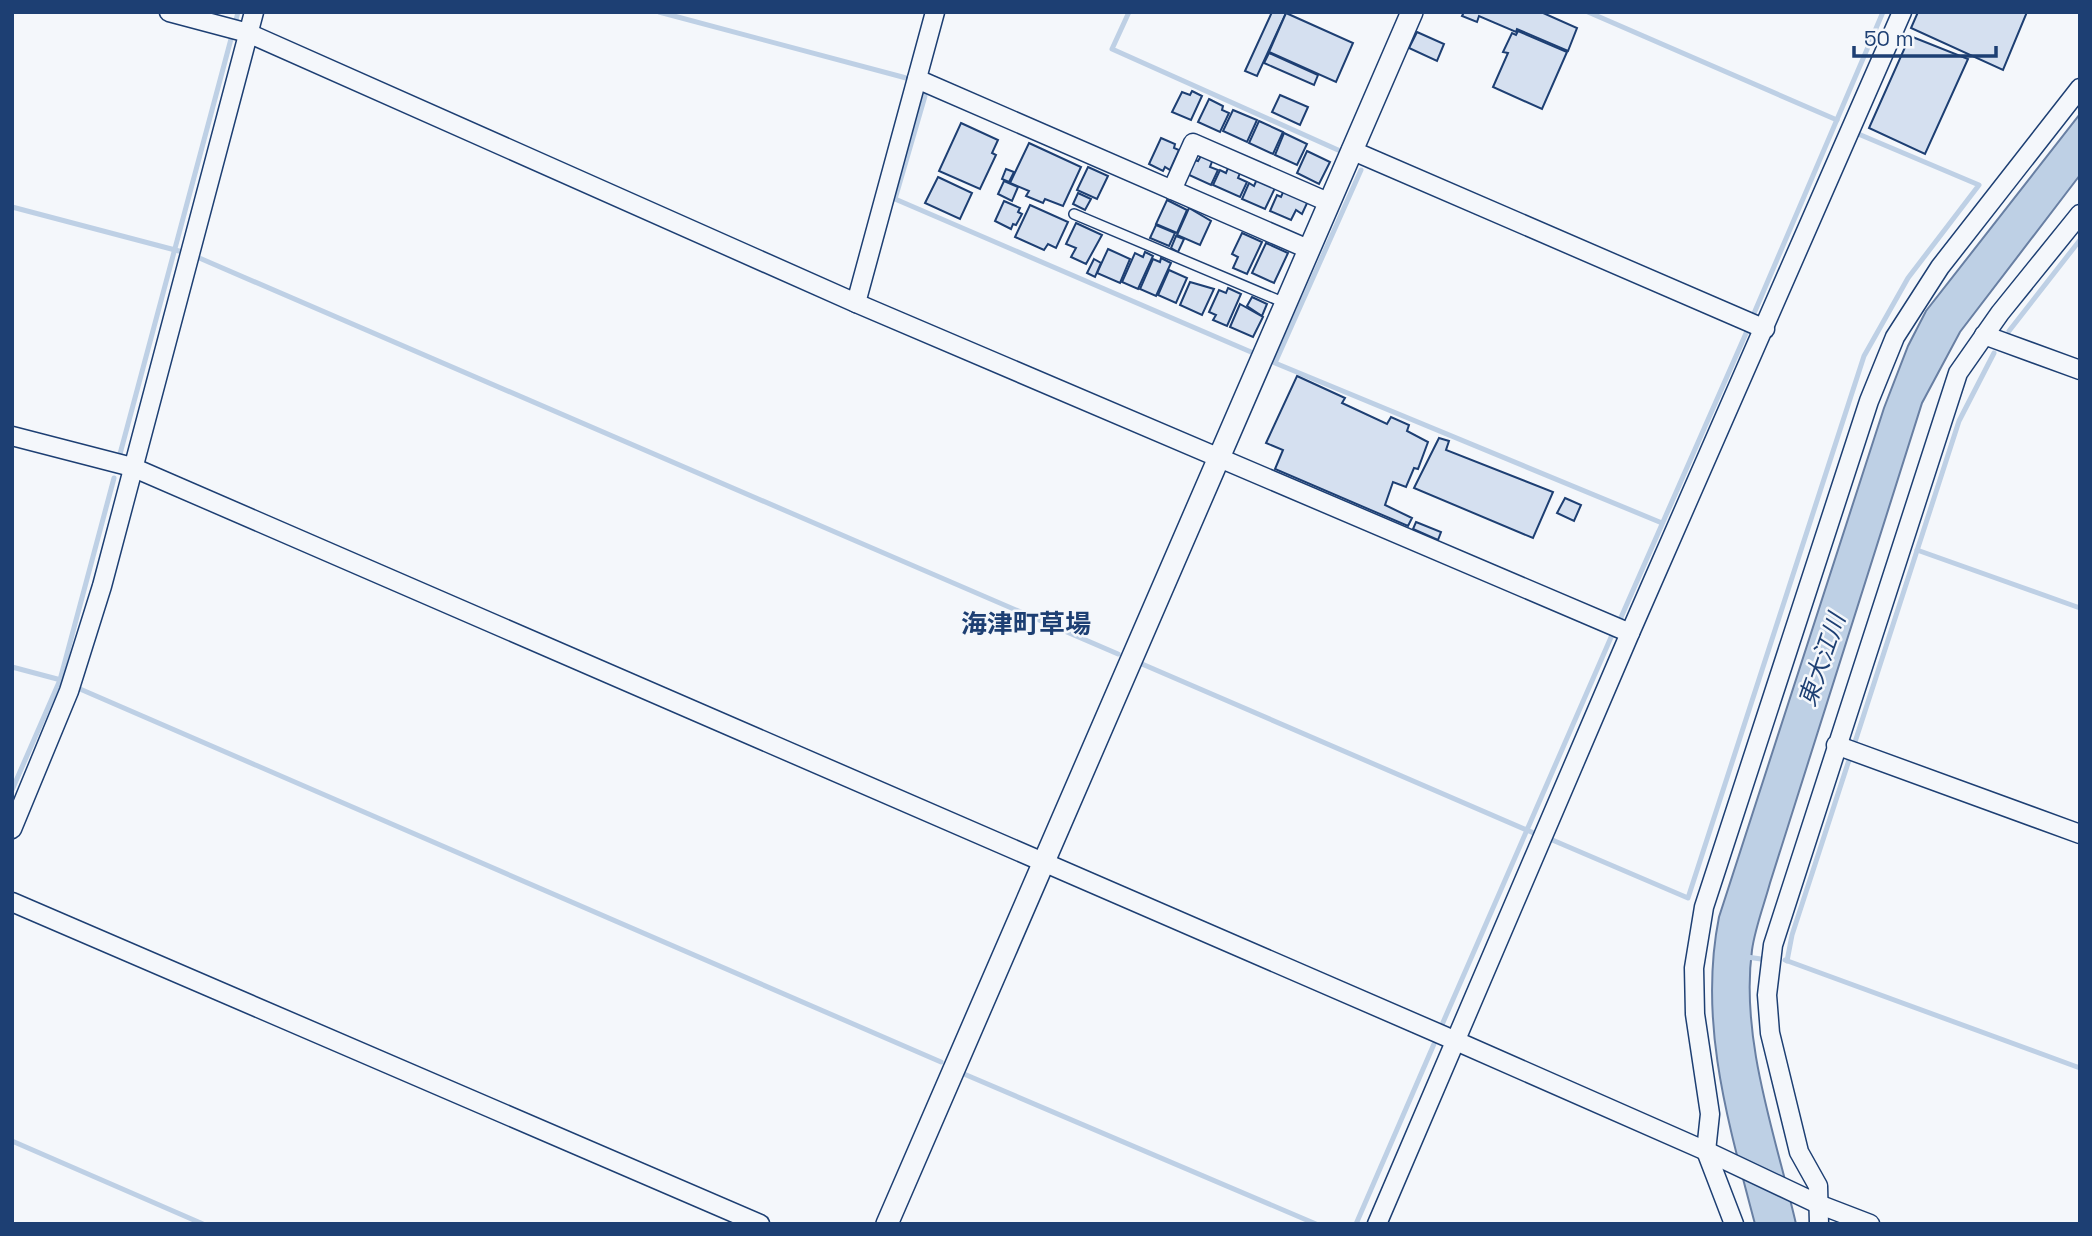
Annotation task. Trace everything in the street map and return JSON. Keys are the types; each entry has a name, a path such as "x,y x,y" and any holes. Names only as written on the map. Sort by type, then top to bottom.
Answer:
{"street":[{"path":"169,12 248,33 856,303 1218,455 1630,633"},
{"path":"12,829 69,691 102,586 254,12"},
{"path":"856,303 934,12"},
{"path":"887,1224 1412,12"},
{"path":"1377,1224 1630,633 1902,12"},
{"path":"917,79 1308,249"},
{"path":"1734,1224 1713,1154 1695,1002 1694,968 1704,906 1869,401 1895,337 1940,267 2080,88"},
{"path":"1172,190 1193,143 1328,202"},
{"path":"1350,150 1765,329"},
{"path":"1819,1224 1812,1201 1818,1186 1799,1152 1777,1070 1767,995 1773,945 1958,373 1984,335 2080,214"},
{"path":"1984,335 2080,370"},
{"path":"12,436 132,467 1456,1041 1713,1154 1812,1201 1870,1224"},
{"path":"1836,745 2080,834"},
{"path":"12,902 760,1224"}],"lane":[{"path":"1074,214 1285,303"}],"water":[{"name":"東大江川","path":"2080,114 2080,175 1960,332 1922,403 1755,933 1750,984 1755,1053 1796,1224 1755,1224 1726,1110 1714,1033 1713,956 1719,917 1884,408 1908,346 1926,311"}],"building":[{"path":"1272,12 1286,13 1257,76 1245,71"},
{"path":"1464,12 1541,12 1577,28 1568,51 1479,16 1477,22 1462,16"},
{"path":"1918,12 2027,12 2003,70 1911,28"},
{"path":"1286,13 1353,43 1336,82 1269,52"},
{"path":"1518,31 1567,52 1542,109 1493,87 1508,53 1503,52 1512,33 1516,35"},
{"path":"1417,32 1444,44 1437,61 1409,48"},
{"path":"1910,36 1968,59 1925,154 1869,128"},
{"path":"1269,53 1318,75 1314,85 1264,63"},
{"path":"1192,91 1202,96 1191,120 1172,112 1182,92 1190,95"},
{"path":"1280,95 1308,107 1300,125 1272,112"},
{"path":"1209,99 1223,106 1222,110 1229,113 1220,132 1198,122"},
{"path":"1233,110 1257,120 1247,142 1223,131"},
{"path":"1259,121 1283,132 1273,154 1249,143"},
{"path":"961,123 998,140 992,153 996,155 980,189 939,171"},
{"path":"1284,133 1307,144 1297,165 1275,155"},
{"path":"1161,138 1175,144 1174,148 1179,150 1170,170 1165,167 1163,171 1149,164"},
{"path":"1029,143 1081,167 1063,206 1045,199 1043,203 1026,196 1029,191 1010,183"},
{"path":"1307,151 1330,162 1319,184 1297,173"},
{"path":"1202,154 1213,159 1210,167 1218,170 1211,185 1187,174 1194,160 1198,161"},
{"path":"1088,167 1108,176 1097,199 1077,190"},
{"path":"1228,168 1240,173 1238,178 1247,182 1240,197 1213,185 1220,170 1226,173"},
{"path":"1006,169 1014,172 1009,182 1002,179"},
{"path":"938,177 972,193 960,219 925,203"},
{"path":"1257,179 1275,188 1265,209 1242,199 1249,183 1254,186"},
{"path":"1004,181 1018,187 1012,201 998,194"},
{"path":"1284,190 1308,201 1302,214 1296,210 1291,220 1270,211 1277,195 1281,197"},
{"path":"1078,193 1091,199 1085,210 1073,204"},
{"path":"1167,200 1187,210 1177,233 1156,224"},
{"path":"1004,201 1020,208 1018,212 1022,214 1011,229 995,221"},
{"path":"1030,205 1068,222 1056,248 1048,244 1044,250 1015,237"},
{"path":"1189,208 1211,221 1200,245 1177,235"},
{"path":"1076,223 1102,235 1086,264 1071,257 1076,248 1066,244"},
{"path":"1156,225 1175,233 1169,246 1150,238"},
{"path":"1242,233 1262,242 1247,274 1233,268 1238,257 1232,254"},
{"path":"1176,236 1184,239 1178,252 1171,248"},
{"path":"1266,243 1288,253 1274,283 1252,273"},
{"path":"1108,249 1130,259 1120,283 1097,273"},
{"path":"1145,252 1153,256 1138,289 1122,282 1135,253 1143,257"},
{"path":"1161,258 1171,263 1156,296 1140,289 1153,259 1160,262"},
{"path":"1094,259 1101,263 1095,277 1087,273"},
{"path":"1169,270 1187,278 1176,303 1158,295"},
{"path":"1190,282 1214,289 1202,315 1180,305"},
{"path":"1228,288 1241,294 1227,326 1213,320 1216,315 1209,312 1219,290 1226,293"},
{"path":"1252,297 1267,304 1262,316 1247,306"},
{"path":"1240,304 1263,317 1253,337 1230,327"},
{"path":"1297,376 1345,398 1342,403 1387,424 1391,417 1409,425 1407,431 1428,442 1418,469 1414,468 1406,487 1393,482 1385,505 1412,518 1408,526 1275,469 1283,450 1266,443"},
{"path":"1439,438 1449,441 1446,450 1553,492 1533,538 1414,488"},
{"path":"1565,498 1581,505 1574,521 1557,513"},
{"path":"1416,522 1441,532 1438,540 1413,529"}],"waterway":[{"path":"235,24 238,12"},
{"path":"659,12 910,79"},
{"path":"1129,12 1112,49 1338,150"},
{"path":"1588,12 1837,120"},
{"path":"1752,318 1883,12"},
{"path":"120,454 231,39"},
{"path":"921,91 925,96 895,199 1251,352"},
{"path":"1550,839 1688,898 1864,356 1908,278 1979,185 1856,133"},
{"path":"1361,170 1275,363 1662,523"},
{"path":"12,207 179,251"},
{"path":"2009,331 2080,240"},
{"path":"197,257 1118,654"},
{"path":"1619,622 1747,331"},
{"path":"1855,742 1959,421 1994,353"},
{"path":"12,790 60,680 114,478"},
{"path":"1917,550 2080,608"},
{"path":"1441,1027 1612,635"},
{"path":"1142,664 1536,834"},
{"path":"12,667 61,680"},
{"path":"80,689 941,1062"},
{"path":"1787,961 1792,935 1849,760"},
{"path":"1747,957 1761,959"},
{"path":"1785,960 2080,1068"},
{"path":"1356,1224 1434,1044"},
{"path":"964,1074 1316,1224"},
{"path":"12,1141 203,1224"}],"district":[{"name":"海津町草場","path":"1026,624"}]}
